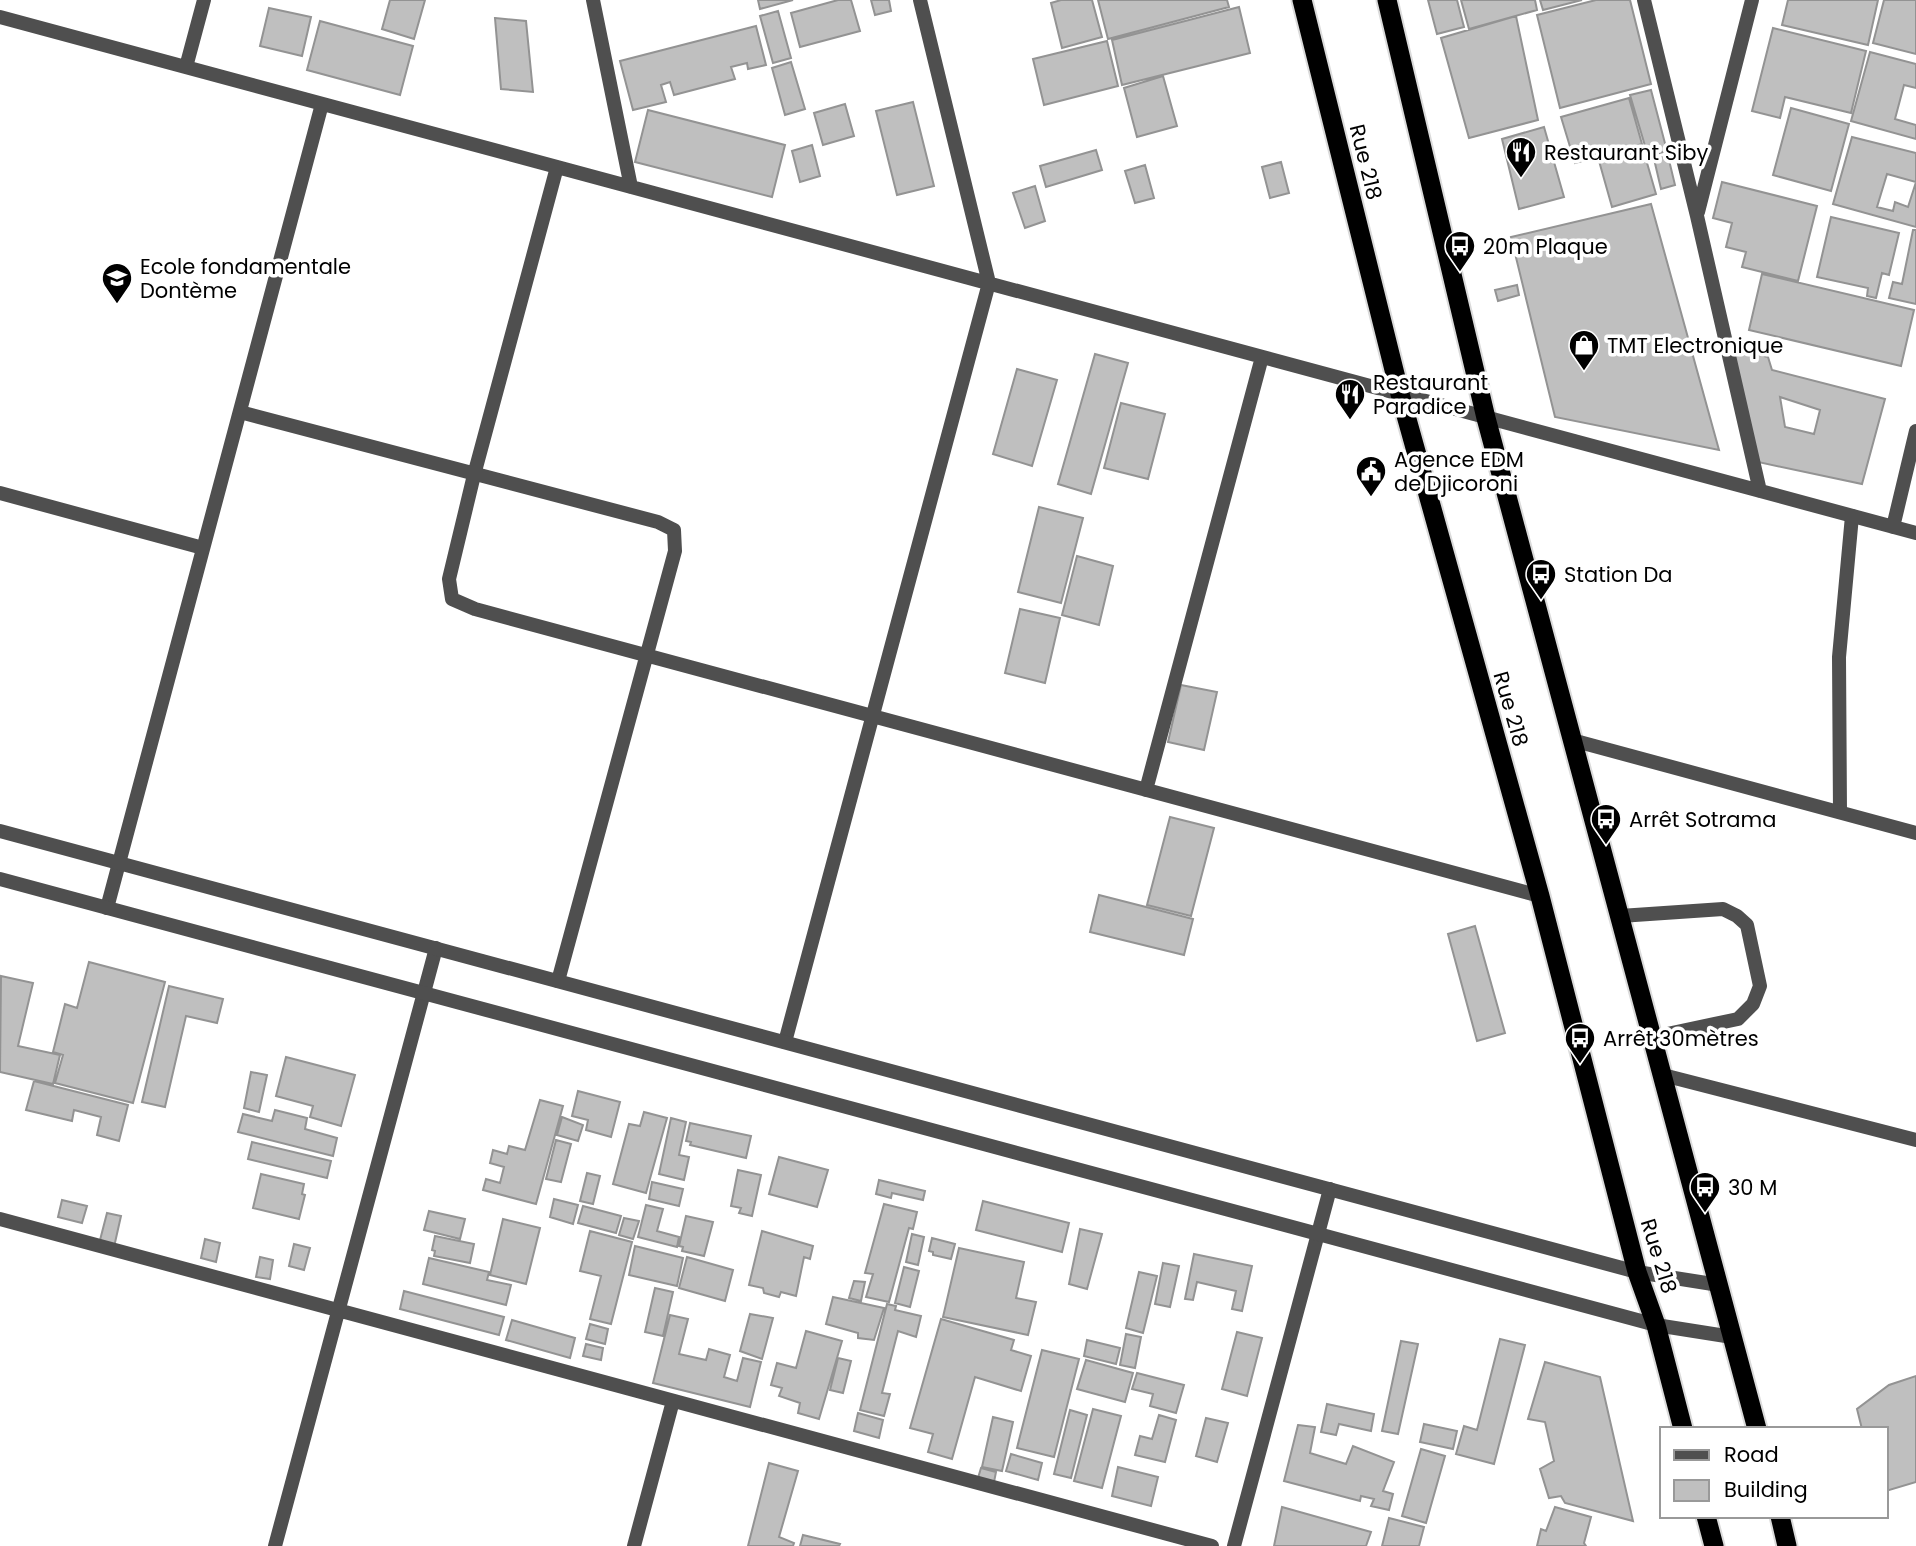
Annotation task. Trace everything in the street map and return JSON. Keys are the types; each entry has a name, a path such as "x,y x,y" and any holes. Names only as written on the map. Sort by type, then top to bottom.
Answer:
{"highway":[{"name":"Rue 218","path":"1303,0 1400,394 1540,896 1637,1272 1656,1325 1683,1427"},
{"path":"1387,0 1486,418 1756,1427"},
{"path":"1707,1518 1714,1546"},
{"path":"1780,1518 1787,1546"}],"street":[{"path":"186,67 204,0"},
{"path":"593,0 631,187"},
{"path":"785,1042 989,283 920,0"},
{"path":"1644,0 1760,491"},
{"path":"1697,216 1752,0"},
{"path":"0,17 1916,533"},
{"path":"107,908 322,104"},
{"path":"557,167 474,475 449,579 452,599 475,609 1540,896"},
{"path":"1146,790 1262,357"},
{"path":"240,412 658,522 674,530 676,551 645,655 558,981"},
{"path":"1893,527 1916,432"},
{"path":"0,493 203,548"},
{"path":"1840,812 1839,657 1852,516"},
{"path":"1572,740 1916,833"},
{"path":"0,831 1637,1272 1719,1285"},
{"path":"0,879 1656,1325 1732,1337"},
{"path":"1620,915 1723,909 1747,925 1760,986 1753,1004 1738,1019 1653,1037"},
{"path":"275,1546 436,948"},
{"path":"1663,1075 1916,1140"},
{"path":"1234,1546 1330,1189"},
{"path":"0,1219 1212,1546"},
{"path":"634,1546 673,1401"}],"building":[{"path":"390,0 425,0 414,39 382,29"},
{"path":"758,0 793,0 760,9"},
{"path":"838,0 851,0 860,31 800,47 791,13"},
{"path":"871,0 889,0 891,11 875,15"},
{"path":"1061,0 1092,0 1102,37 1062,48 1051,3"},
{"path":"1098,0 1227,0 1229,7 1108,39"},
{"path":"1428,0 1457,0 1464,27 1437,34"},
{"path":"1461,0 1535,0 1537,10 1469,29"},
{"path":"1540,0 1582,0 1543,10"},
{"path":"1596,0 1630,0 1651,84 1560,108 1537,15"},
{"path":"1788,0 1878,0 1868,45 1782,25"},
{"path":"1884,0 1916,0 1916,54 1873,43"},
{"path":"1239,7 1250,53 1122,85 1112,40"},
{"path":"269,8 311,17 302,56 260,46"},
{"path":"778,11 791,58 773,63 760,16"},
{"path":"1516,16 1538,120 1469,138 1441,38"},
{"path":"495,18 526,21 533,92 501,89"},
{"path":"320,21 413,46 400,95 307,70"},
{"path":"756,26 766,65 748,69 747,63 731,67 735,79 674,95 670,82 661,85 666,102 633,110 620,61"},
{"path":"1773,28 1866,51 1851,113 1785,97 1780,118 1752,111"},
{"path":"1107,41 1118,86 1044,105 1033,59"},
{"path":"1870,52 1916,64 1916,88 1904,85 1895,119 1916,125 1916,139 1851,121"},
{"path":"791,62 805,109 785,115 772,68"},
{"path":"1163,76 1177,126 1137,137 1124,88"},
{"path":"1651,90 1667,151 1648,156 1630,95"},
{"path":"1629,98 1642,144 1575,163 1561,117"},
{"path":"913,102 934,186 897,195 876,111"},
{"path":"845,104 854,136 823,145 814,113"},
{"path":"1791,108 1849,124 1831,191 1773,175"},
{"path":"648,110 785,145 772,197 635,162"},
{"path":"1544,127 1564,197 1519,209 1502,139"},
{"path":"1852,137 1916,153 1916,182 1916,227 1833,204","holes":["1887,174 1916,182 1908,207 1895,202 1893,211 1877,207"]},
{"path":"812,145 820,176 800,182 792,151"},
{"path":"1643,149 1656,194 1612,207 1599,161"},
{"path":"1096,150 1102,170 1046,187 1040,166"},
{"path":"1668,156 1675,185 1661,189 1654,159"},
{"path":"1281,162 1289,193 1270,198 1262,167"},
{"path":"1145,165 1154,198 1135,203 1125,171"},
{"path":"1722,182 1817,206 1798,281 1742,267 1746,252 1726,247 1732,223 1713,218"},
{"path":"1035,186 1045,221 1025,228 1013,193"},
{"path":"1651,204 1719,450 1555,417 1511,237"},
{"path":"1831,217 1899,233 1889,275 1882,273 1876,298 1867,296 1868,288 1817,277"},
{"path":"1913,230 1916,230 1916,304 1889,298 1893,282 1902,284"},
{"path":"1762,274 1914,310 1901,366 1749,330"},
{"path":"1517,285 1519,295 1498,301 1495,290"},
{"path":"1729,348 1768,357 1772,370 1885,399 1862,484 1758,462","holes":["1780,397 1820,410 1814,434 1785,427"]},
{"path":"1095,354 1128,363 1091,494 1058,484"},
{"path":"1017,369 1057,380 1032,466 993,454"},
{"path":"1121,403 1165,414 1148,479 1104,468"},
{"path":"1039,507 1083,518 1061,603 1018,592"},
{"path":"1077,556 1113,566 1099,625 1062,615"},
{"path":"1020,609 1060,618 1045,683 1005,673"},
{"path":"1181,685 1217,692 1204,750 1168,742"},
{"path":"1170,817 1214,828 1191,916 1147,905"},
{"path":"1099,895 1193,919 1184,955 1090,932"},
{"path":"1475,926 1505,1033 1477,1041 1448,934"},
{"path":"89,962 165,982 133,1103 55,1083 63,1055 53,1052 65,1004 77,1008"},
{"path":"1,976 33,983 18,1046 60,1055 53,1084 0,1072"},
{"path":"169,986 223,999 217,1023 186,1016 165,1107 142,1102"},
{"path":"286,1057 355,1075 341,1126 310,1117 313,1106 276,1096"},
{"path":"251,1072 267,1075 259,1112 244,1108"},
{"path":"34,1081 128,1105 119,1141 97,1135 101,1117 74,1110 72,1121 26,1110"},
{"path":"578,1091 620,1102 611,1137 586,1130 588,1120 572,1116"},
{"path":"540,1100 563,1106 536,1204 483,1190 486,1179 500,1183 504,1167 490,1163 493,1150 507,1154 509,1146 525,1150"},
{"path":"275,1110 307,1118 305,1129 337,1138 333,1156 238,1132 243,1114 272,1121"},
{"path":"644,1112 667,1118 646,1193 613,1184 629,1124 640,1126"},
{"path":"562,1117 583,1125 578,1141 557,1135"},
{"path":"671,1118 686,1122 679,1155 689,1157 684,1180 659,1174"},
{"path":"690,1123 751,1136 746,1158 690,1145 691,1142 686,1141"},
{"path":"556,1140 571,1144 561,1182 546,1179"},
{"path":"252,1142 331,1161 327,1178 248,1159"},
{"path":"779,1157 828,1170 817,1207 769,1194"},
{"path":"738,1170 761,1175 752,1216 739,1213 741,1208 731,1206"},
{"path":"587,1173 600,1176 593,1204 580,1201"},
{"path":"261,1174 304,1184 302,1194 305,1195 299,1219 253,1208"},
{"path":"879,1180 925,1191 923,1200 892,1193 891,1198 876,1194"},
{"path":"652,1182 683,1189 679,1206 649,1199"},
{"path":"554,1199 578,1205 573,1224 550,1217"},
{"path":"62,1200 87,1206 82,1223 58,1217"},
{"path":"983,1201 1069,1223 1062,1252 976,1230"},
{"path":"884,1204 917,1212 913,1229 909,1228 889,1302 866,1297 873,1274 865,1273"},
{"path":"646,1205 663,1209 657,1231 679,1237 677,1247 638,1237"},
{"path":"583,1206 621,1216 616,1233 578,1223"},
{"path":"429,1211 465,1219 460,1239 424,1230"},
{"path":"107,1213 121,1216 114,1247 99,1244"},
{"path":"686,1216 713,1222 704,1256 682,1251 683,1247 679,1246"},
{"path":"624,1218 639,1221 633,1239 619,1235"},
{"path":"503,1219 540,1228 526,1284 490,1275"},
{"path":"1080,1229 1102,1234 1087,1289 1069,1284"},
{"path":"590,1231 632,1242 611,1324 590,1319 601,1276 580,1271"},
{"path":"762,1231 813,1246 810,1259 804,1257 796,1296 781,1292 779,1297 764,1293 763,1288 749,1285"},
{"path":"912,1234 924,1237 918,1265 906,1262"},
{"path":"435,1236 474,1244 470,1263 434,1256 435,1251 432,1250"},
{"path":"932,1238 955,1244 951,1259 933,1255 933,1252 929,1251"},
{"path":"205,1239 220,1243 216,1262 201,1258"},
{"path":"294,1244 310,1248 304,1270 289,1266"},
{"path":"635,1246 683,1258 677,1286 629,1275"},
{"path":"959,1248 1024,1262 1016,1298 1036,1302 1028,1335 943,1317"},
{"path":"1194,1254 1252,1266 1242,1311 1232,1309 1236,1291 1197,1282 1193,1300 1185,1299"},
{"path":"260,1257 273,1260 270,1279 256,1277"},
{"path":"687,1257 733,1270 725,1301 679,1288"},
{"path":"429,1258 489,1272 487,1280 511,1285 506,1305 423,1284"},
{"path":"1163,1263 1179,1266 1170,1307 1155,1304"},
{"path":"904,1267 919,1271 910,1307 895,1303"},
{"path":"1139,1272 1157,1276 1143,1333 1126,1328"},
{"path":"854,1281 865,1282 861,1301 849,1298"},
{"path":"655,1288 673,1292 663,1336 645,1332"},
{"path":"404,1291 504,1317 499,1335 400,1309"},
{"path":"833,1297 884,1308 874,1340 858,1338 858,1333 826,1324"},
{"path":"887,1304 896,1306 895,1310 921,1316 916,1337 898,1331 882,1393 890,1394 884,1416 860,1410"},
{"path":"750,1314 773,1318 762,1359 740,1351"},
{"path":"670,1315 688,1319 679,1354 706,1360 709,1349 730,1355 724,1377 737,1381 743,1358 761,1362 750,1407 653,1383"},
{"path":"941,1319 1014,1340 1011,1350 1031,1356 1021,1391 975,1377 952,1459 928,1452 933,1434 910,1428"},
{"path":"512,1320 575,1338 570,1358 506,1340"},
{"path":"590,1324 608,1329 605,1344 586,1339"},
{"path":"806,1331 842,1341 819,1419 798,1413 800,1403 779,1396 782,1388 771,1385 777,1363 796,1368"},
{"path":"1237,1332 1262,1338 1247,1396 1222,1389"},
{"path":"1126,1334 1141,1337 1135,1368 1120,1365"},
{"path":"1500,1339 1525,1345 1494,1464 1456,1454 1464,1426 1477,1430"},
{"path":"1087,1340 1120,1348 1116,1364 1084,1356"},
{"path":"1401,1341 1418,1344 1398,1434 1382,1431"},
{"path":"586,1344 603,1348 601,1360 583,1356"},
{"path":"1042,1350 1079,1359 1054,1457 1017,1448"},
{"path":"838,1358 851,1361 843,1393 830,1390"},
{"path":"1086,1360 1133,1373 1125,1402 1077,1389"},
{"path":"1545,1362 1600,1377 1633,1521 1565,1503 1561,1496 1549,1498 1540,1469 1554,1461 1545,1422 1528,1419"},
{"path":"1137,1373 1184,1385 1176,1413 1150,1406 1153,1394 1132,1389"},
{"path":"1916,1376 1916,1482 1888,1490 1888,1427 1862,1427 1857,1409 1889,1385"},
{"path":"1327,1404 1374,1414 1371,1431 1339,1424 1336,1435 1321,1432"},
{"path":"1093,1409 1121,1416 1102,1488 1074,1481"},
{"path":"1070,1410 1087,1415 1071,1478 1054,1474"},
{"path":"858,1413 883,1420 879,1438 854,1431"},
{"path":"1159,1415 1176,1420 1165,1462 1135,1455 1140,1436 1152,1439"},
{"path":"993,1417 1013,1422 1002,1471 982,1467"},
{"path":"1206,1418 1228,1423 1217,1462 1196,1456"},
{"path":"1424,1424 1457,1431 1453,1449 1420,1442"},
{"path":"1298,1425 1315,1427 1310,1453 1346,1464 1353,1446 1394,1462 1383,1491 1393,1494 1389,1510 1371,1506 1374,1499 1361,1496 1360,1501 1284,1481"},
{"path":"1421,1449 1445,1456 1426,1523 1402,1516"},
{"path":"1011,1454 1042,1463 1038,1480 1006,1471"},
{"path":"769,1463 798,1471 779,1537 794,1543 793,1546 748,1546"},
{"path":"1118,1467 1158,1477 1151,1506 1112,1496"},
{"path":"981,1468 996,1472 994,1482 978,1478"},
{"path":"1282,1507 1371,1532 1366,1546 1274,1546"},
{"path":"1555,1507 1591,1517 1584,1543 1586,1546 1537,1546 1541,1529 1546,1531"},
{"path":"1389,1518 1424,1527 1419,1546 1382,1546"},
{"path":"803,1535 840,1544 800,1546"}],"place":[{"name":"Restaurant Siby","path":"1521,179"},
{"name":"20m Plaque","path":"1460,273"},
{"name":"Ecole fondamentale Dontème","path":"117,305"},
{"name":"TMT Electronique","path":"1584,372"},
{"name":"Restaurant Paradice","path":"1350,421"},
{"name":"Agence EDM de Djicoroni","path":"1371,498"},
{"name":"Station Da","path":"1541,601"},
{"name":"Arrêt Sotrama","path":"1606,846"},
{"name":"Arrêt 30mètres","path":"1580,1065"},
{"name":"30 M","path":"1705,1214"}]}
